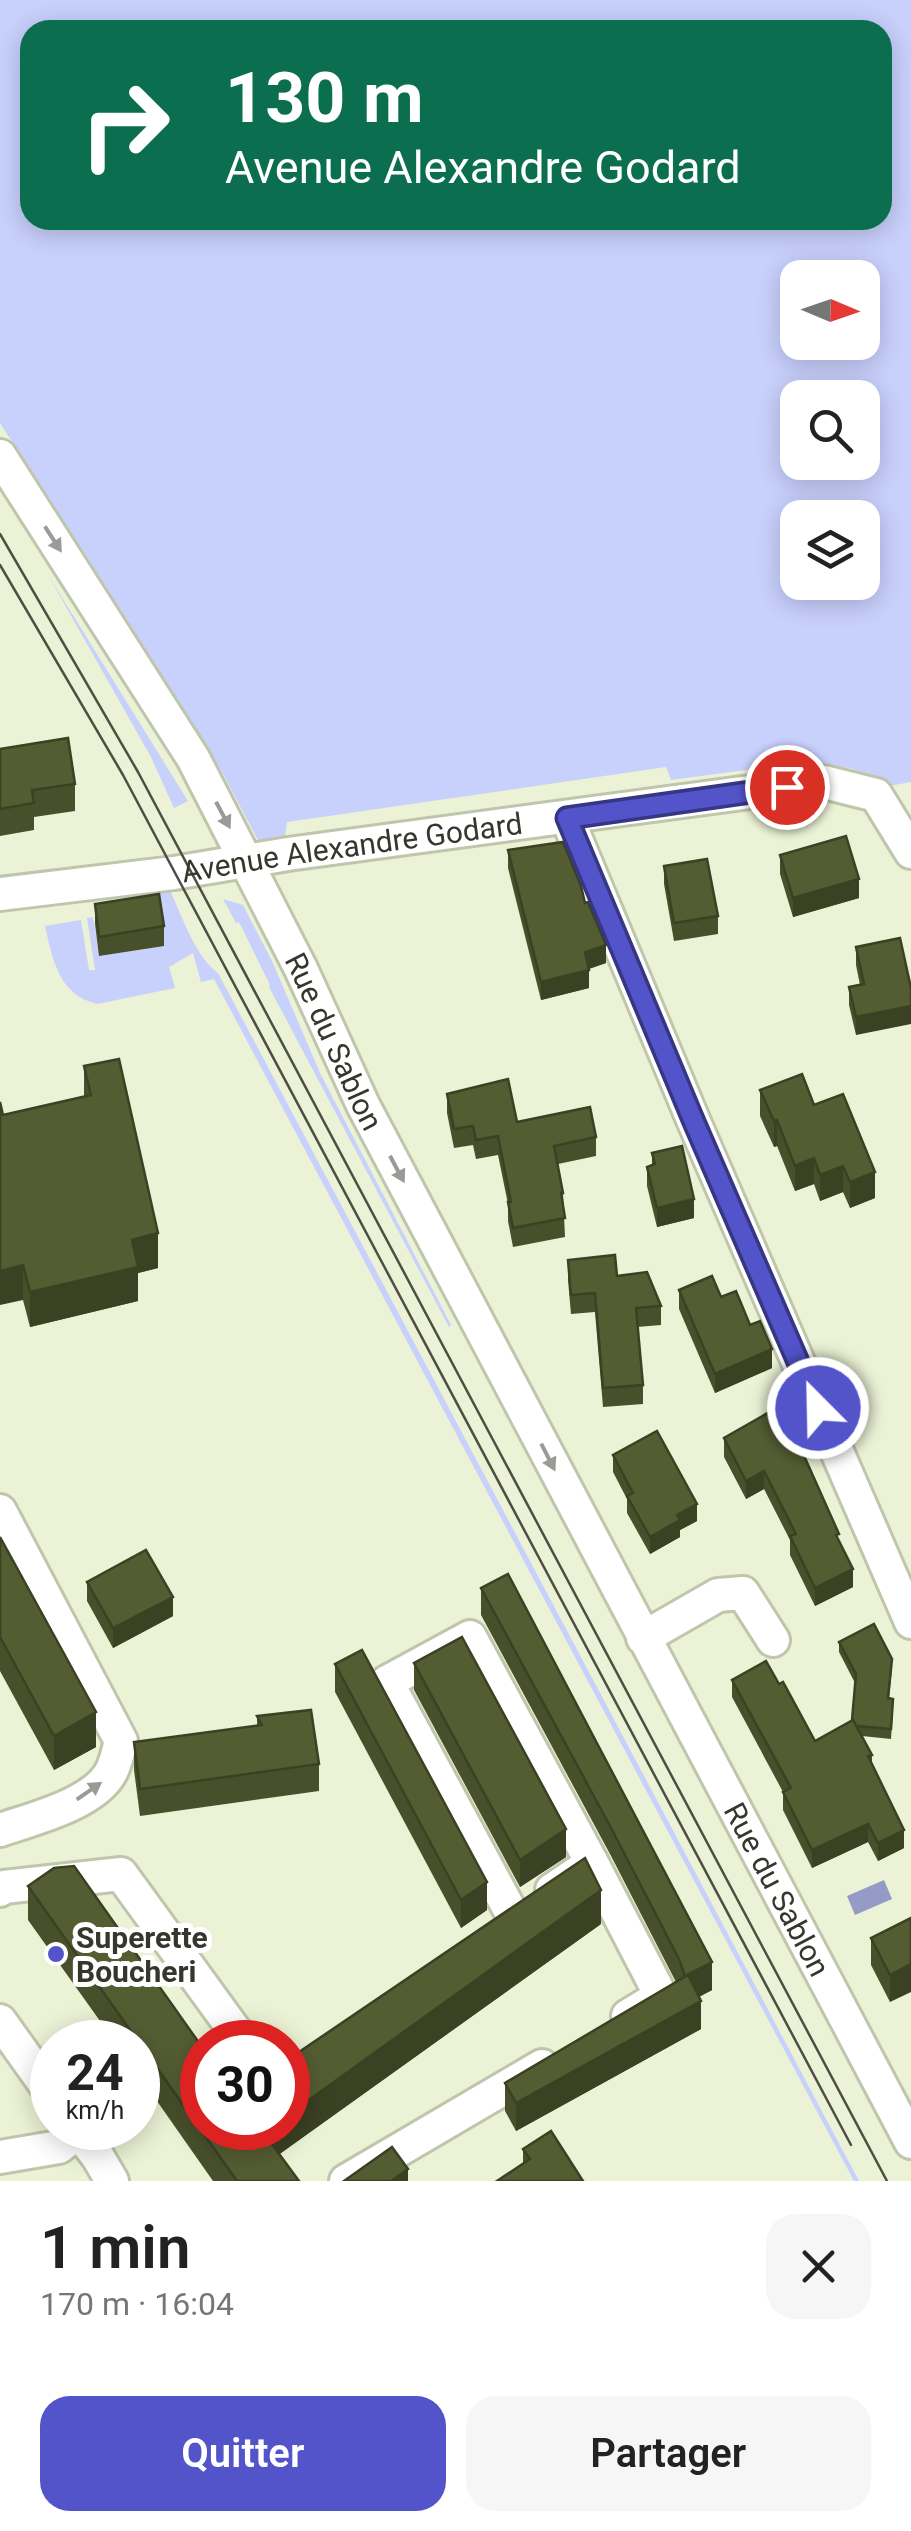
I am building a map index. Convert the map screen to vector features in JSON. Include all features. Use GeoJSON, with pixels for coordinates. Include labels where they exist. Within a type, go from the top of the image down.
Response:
{"type":"FeatureCollection","features":[{"type":"Feature","properties":{"kind":"street","name":"Rue du Sablon"},"geometry":{"type":"LineString","coordinates":[[0,456],[193,758],[301,969],[363,1105],[911,2142]]}},
{"type":"Feature","properties":{"kind":"street","name":"Avenue Alexandre Godard"},"geometry":{"type":"LineString","coordinates":[[0,894],[174,874],[288,854],[824,782],[876,794],[911,852]]}},
{"type":"Feature","properties":{"kind":"street"},"geometry":{"type":"LineString","coordinates":[[567,818],[911,1622]]}},
{"type":"Feature","properties":{"kind":"street"},"geometry":{"type":"LineString","coordinates":[[0,1511],[121,1741],[110,1774],[90,1794],[44,1816],[0,1830]]}},
{"type":"Feature","properties":{"kind":"street"},"geometry":{"type":"LineString","coordinates":[[643,1638],[718,1596],[742,1593],[773,1640]]}},
{"type":"Feature","properties":{"kind":"street"},"geometry":{"type":"LineString","coordinates":[[514,1916],[387,1682],[470,1637],[661,1996],[594,2035]]}},
{"type":"Feature","properties":{"kind":"street"},"geometry":{"type":"LineString","coordinates":[[481,1938],[592,1863]]}},
{"type":"Feature","properties":{"kind":"street"},"geometry":{"type":"LineString","coordinates":[[0,1890],[121,1874],[227,2020]]}},
{"type":"Feature","properties":{"kind":"street"},"geometry":{"type":"LineString","coordinates":[[0,2021],[30,2063]]}},
{"type":"Feature","properties":{"kind":"street"},"geometry":{"type":"LineString","coordinates":[[346,2181],[561,2054]]}},
{"type":"Feature","properties":{"kind":"street"},"geometry":{"type":"LineString","coordinates":[[0,2157],[41,2150]]}},
{"type":"Feature","properties":{"kind":"street"},"geometry":{"type":"LineString","coordinates":[[93,2150],[112,2181]]}},
{"type":"Feature","properties":{"kind":"shaded area"},"geometry":{"type":"Polygon","coordinates":[[[0,0],[911,0],[911,782],[889,786],[853,769],[812,761],[671,780],[666,767],[287,822],[284,841],[261,846],[223,774],[0,423],[0,0]]]}},
{"type":"Feature","properties":{"kind":"shaded area"},"geometry":{"type":"Polygon","coordinates":[[[48,575],[188,801],[174,808],[151,757],[48,575]]]}},
{"type":"Feature","properties":{"kind":"shaded area"},"geometry":{"type":"Polygon","coordinates":[[[170,891],[196,946],[218,973],[859,2181],[854,2181],[214,979],[201,982],[193,953],[169,967],[175,988],[97,1004],[74,992],[59,974],[45,926],[81,920],[89,970],[95,970],[87,918],[93,917],[100,956],[159,913],[157,894],[170,891]]]}},
{"type":"Feature","properties":{"kind":"shaded area"},"geometry":{"type":"Polygon","coordinates":[[[223,899],[243,905],[272,961],[320,1073],[449,1327],[269,987],[239,922],[236,923],[223,899]]]}},
{"type":"Feature","properties":{"kind":"shaded area"},"geometry":{"type":"Polygon","coordinates":[[[884,1880],[892,1899],[855,1915],[847,1896],[884,1880]]]}},
{"type":"Feature","properties":{"kind":"building"},"geometry":{"type":"Polygon","coordinates":[[[68,738],[75,784],[32,790],[34,803],[0,809],[0,749],[68,738]]]}},
{"type":"Feature","properties":{"kind":"building"},"geometry":{"type":"Polygon","coordinates":[[[846,836],[859,879],[793,898],[780,855],[846,836]]]}},
{"type":"Feature","properties":{"kind":"building"},"geometry":{"type":"Polygon","coordinates":[[[563,842],[585,903],[588,902],[606,945],[585,952],[589,970],[541,982],[508,850],[563,842]]]}},
{"type":"Feature","properties":{"kind":"building"},"geometry":{"type":"Polygon","coordinates":[[[707,859],[718,916],[674,923],[664,866],[707,859]]]}},
{"type":"Feature","properties":{"kind":"building"},"geometry":{"type":"Polygon","coordinates":[[[159,894],[164,926],[99,937],[95,904],[159,894]]]}},
{"type":"Feature","properties":{"kind":"building"},"geometry":{"type":"Polygon","coordinates":[[[900,938],[911,1006],[856,1017],[849,987],[864,984],[856,947],[900,938]]]}},
{"type":"Feature","properties":{"kind":"building"},"geometry":{"type":"Polygon","coordinates":[[[119,1059],[158,1233],[132,1240],[138,1267],[30,1292],[23,1265],[0,1271],[0,1102],[3,1115],[91,1095],[84,1066],[119,1059]]]}},
{"type":"Feature","properties":{"kind":"building"},"geometry":{"type":"Polygon","coordinates":[[[802,1074],[814,1105],[843,1094],[875,1172],[850,1182],[843,1166],[820,1175],[814,1158],[795,1166],[760,1090],[802,1074]]]}},
{"type":"Feature","properties":{"kind":"building"},"geometry":{"type":"Polygon","coordinates":[[[508,1079],[517,1122],[590,1107],[596,1137],[554,1146],[565,1218],[513,1228],[498,1136],[476,1140],[473,1126],[454,1129],[447,1094],[508,1079]]]}},
{"type":"Feature","properties":{"kind":"building"},"geometry":{"type":"Polygon","coordinates":[[[682,1146],[694,1199],[657,1208],[647,1167],[655,1164],[652,1153],[682,1146]]]}},
{"type":"Feature","properties":{"kind":"building"},"geometry":{"type":"Polygon","coordinates":[[[615,1255],[617,1276],[647,1272],[661,1306],[636,1308],[643,1385],[603,1388],[595,1293],[571,1295],[568,1260],[615,1255]]]}},
{"type":"Feature","properties":{"kind":"building"},"geometry":{"type":"Polygon","coordinates":[[[712,1276],[721,1297],[736,1291],[750,1325],[760,1321],[772,1349],[715,1374],[679,1290],[712,1276]]]}},
{"type":"Feature","properties":{"kind":"building"},"geometry":{"type":"Polygon","coordinates":[[[780,1406],[803,1448],[853,1569],[815,1588],[790,1536],[796,1534],[764,1471],[746,1481],[724,1438],[780,1406]]]}},
{"type":"Feature","properties":{"kind":"building"},"geometry":{"type":"Polygon","coordinates":[[[657,1431],[697,1504],[677,1515],[680,1520],[650,1537],[627,1496],[633,1493],[613,1455],[657,1431]]]}},
{"type":"Feature","properties":{"kind":"building"},"geometry":{"type":"Polygon","coordinates":[[[0,1537],[96,1712],[54,1736],[0,1637],[0,1537]]]}},
{"type":"Feature","properties":{"kind":"building"},"geometry":{"type":"Polygon","coordinates":[[[146,1550],[173,1597],[113,1628],[87,1582],[146,1550]]]}},
{"type":"Feature","properties":{"kind":"building"},"geometry":{"type":"Polygon","coordinates":[[[508,1574],[712,1962],[685,1976],[610,1826],[481,1588],[508,1574]]]}},
{"type":"Feature","properties":{"kind":"building"},"geometry":{"type":"Polygon","coordinates":[[[874,1624],[892,1659],[888,1698],[893,1699],[891,1729],[856,1726],[852,1720],[856,1674],[839,1642],[874,1624]]]}},
{"type":"Feature","properties":{"kind":"building"},"geometry":{"type":"Polygon","coordinates":[[[462,1637],[566,1829],[520,1860],[414,1663],[462,1637]]]}},
{"type":"Feature","properties":{"kind":"building"},"geometry":{"type":"Polygon","coordinates":[[[362,1650],[487,1882],[461,1900],[335,1664],[362,1650]]]}},
{"type":"Feature","properties":{"kind":"building"},"geometry":{"type":"Polygon","coordinates":[[[766,1661],[779,1684],[783,1682],[815,1741],[853,1720],[904,1830],[878,1843],[868,1824],[812,1850],[783,1792],[791,1788],[732,1680],[766,1661]]]}},
{"type":"Feature","properties":{"kind":"building"},"geometry":{"type":"Polygon","coordinates":[[[311,1710],[319,1764],[140,1789],[134,1742],[262,1725],[257,1716],[311,1710]]]}},
{"type":"Feature","properties":{"kind":"building"},"geometry":{"type":"Polygon","coordinates":[[[585,1858],[601,1890],[310,2099],[310,2045],[585,1858]]]}},
{"type":"Feature","properties":{"kind":"building"},"geometry":{"type":"Polygon","coordinates":[[[74,1866],[183,2020],[180,2101],[160,2072],[160,2020],[123,2020],[28,1886],[54,1868],[74,1866]]]}},
{"type":"Feature","properties":{"kind":"building"},"geometry":{"type":"Polygon","coordinates":[[[911,1918],[911,1964],[890,1975],[871,1938],[911,1918]]]}},
{"type":"Feature","properties":{"kind":"building"},"geometry":{"type":"Polygon","coordinates":[[[688,1975],[701,2001],[516,2103],[505,2083],[688,1975]]]}},
{"type":"Feature","properties":{"kind":"building"},"geometry":{"type":"Polygon","coordinates":[[[551,2131],[583,2181],[497,2181],[530,2159],[523,2149],[551,2131]]]}},
{"type":"Feature","properties":{"kind":"building"},"geometry":{"type":"Polygon","coordinates":[[[392,2147],[408,2169],[391,2181],[344,2181],[392,2147]]]}},
{"type":"Feature","properties":{"kind":"building"},"geometry":{"type":"Polygon","coordinates":[[[215,2150],[276,2150],[299,2181],[237,2181],[215,2150]]]}},
{"type":"Feature","properties":{"kind":"tram line"},"geometry":{"type":"LineString","coordinates":[[0,534],[138,772],[887,2181]]}},
{"type":"Feature","properties":{"kind":"tram line"},"geometry":{"type":"LineString","coordinates":[[0,565],[123,775],[851,2145]]}},
{"type":"Feature","properties":{"kind":"place","name":"Superette Boucheri"},"geometry":{"type":"Point","coordinates":[56,1954]}},
{"type":"Feature","properties":{"kind":"route"},"geometry":{"type":"LineString","coordinates":[[787,787],[567,818],[818,1408]]}}]}
